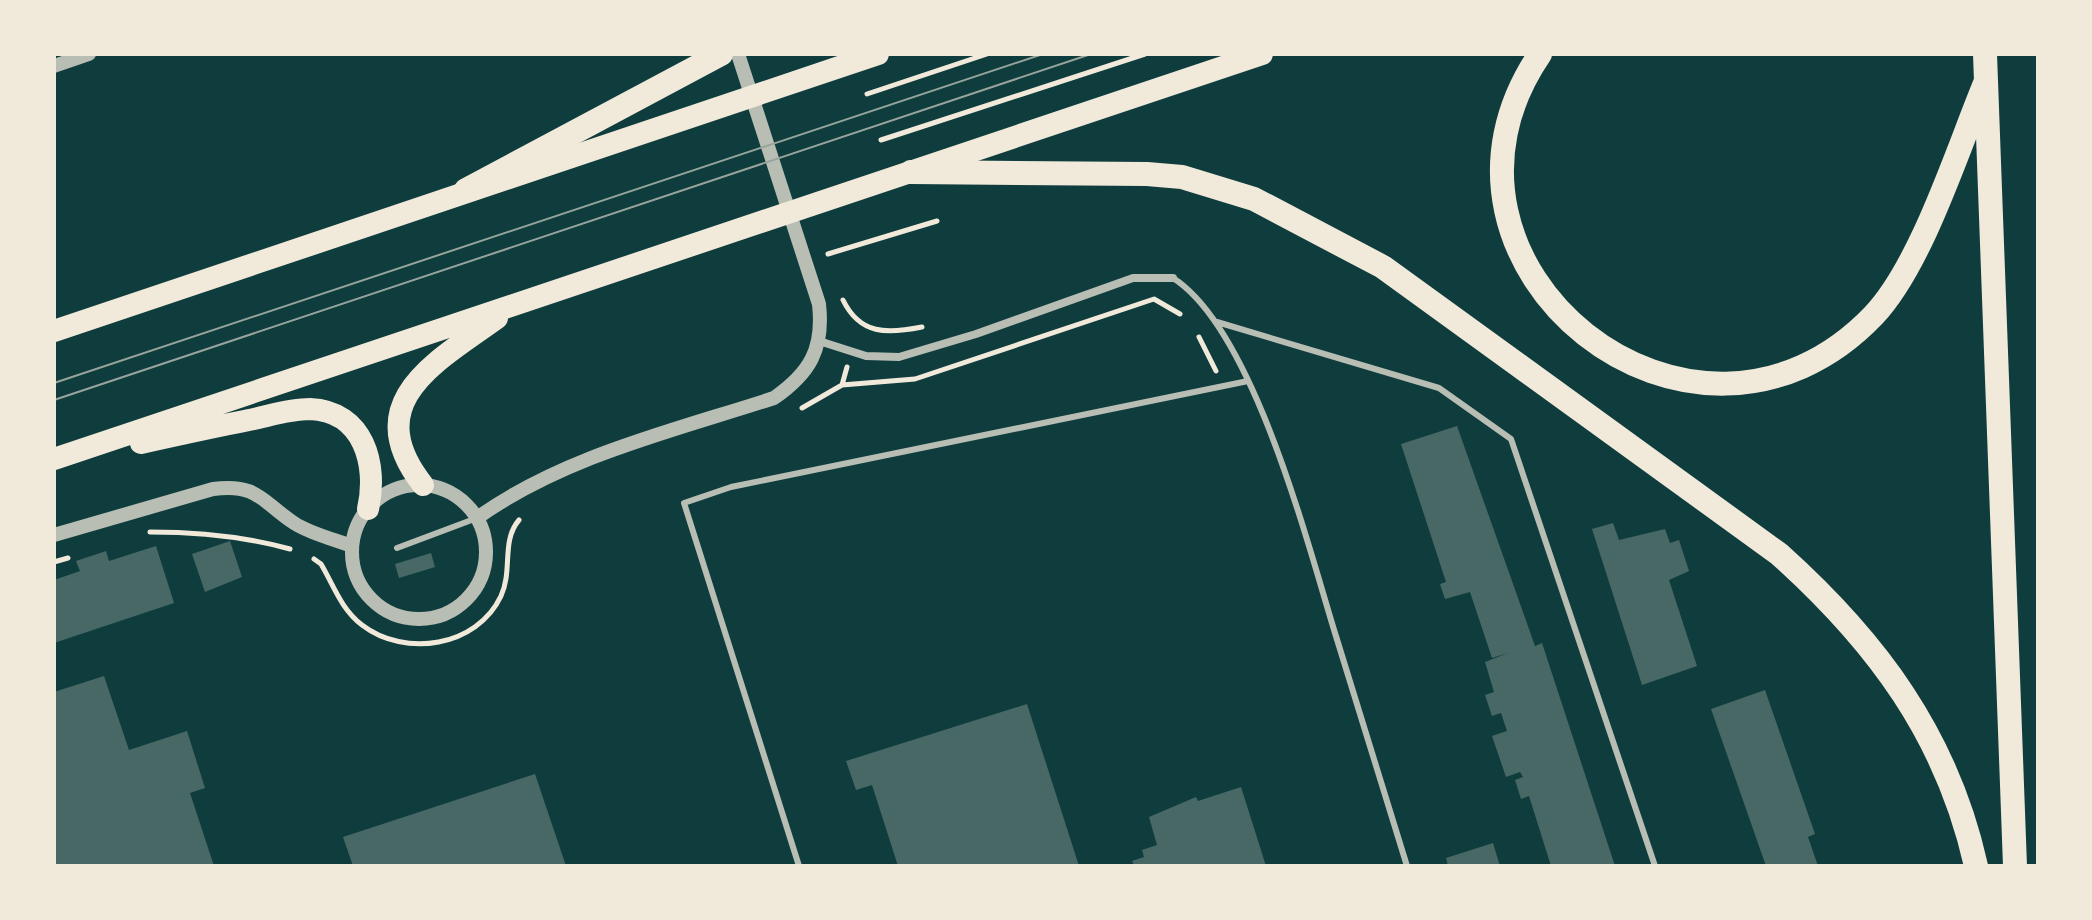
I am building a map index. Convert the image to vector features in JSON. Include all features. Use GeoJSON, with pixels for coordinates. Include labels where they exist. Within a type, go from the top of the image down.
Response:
{"type":"FeatureCollection","features":[{"type":"Feature","properties":{"kind":"highway"},"geometry":{"type":"LineString","coordinates":[[466,190],[721,54]]}},
{"type":"Feature","properties":{"kind":"highway"},"geometry":{"type":"LineString","coordinates":[[54,331],[878,54]]}},
{"type":"Feature","properties":{"kind":"highway"},"geometry":{"type":"LineString","coordinates":[[54,460],[1262,54]]}},
{"type":"Feature","properties":{"kind":"highway"},"geometry":{"type":"LineString","coordinates":[[1540,54],[1510,114],[1503,162],[1507,213],[1524,259],[1567,321],[1606,352],[1647,373],[1692,383],[1736,382],[1786,371],[1834,348],[1875,313],[1907,268],[1986,81]]}},
{"type":"Feature","properties":{"kind":"highway"},"geometry":{"type":"LineString","coordinates":[[1985,54],[2015,866]]}},
{"type":"Feature","properties":{"kind":"highway"},"geometry":{"type":"LineString","coordinates":[[911,172],[1182,177],[1254,199],[1383,267],[1779,554],[1814,585],[1876,655],[1925,728],[1959,802],[1976,866]]}},
{"type":"Feature","properties":{"kind":"highway"},"geometry":{"type":"LineString","coordinates":[[54,315],[196,284]]}},
{"type":"Feature","properties":{"kind":"highway"},"geometry":{"type":"LineString","coordinates":[[423,485],[409,467],[399,438],[398,419],[403,402],[418,377],[515,306]]}},
{"type":"Feature","properties":{"kind":"highway"},"geometry":{"type":"LineString","coordinates":[[54,460],[312,409],[341,419],[364,441],[373,474],[368,509]]}},
{"type":"Feature","properties":{"kind":"street"},"geometry":{"type":"LineString","coordinates":[[54,66],[89,54]]}},
{"type":"Feature","properties":{"kind":"street"},"geometry":{"type":"LineString","coordinates":[[477,518],[516,491],[562,468],[774,398],[798,381],[812,364],[819,341],[819,304],[738,54]]}},
{"type":"Feature","properties":{"kind":"street"},"geometry":{"type":"LineString","coordinates":[[819,341],[866,356],[899,357],[976,334],[1133,278],[1154,275],[1173,278]]}},
{"type":"Feature","properties":{"kind":"street"},"geometry":{"type":"LineString","coordinates":[[423,485],[451,494],[477,518],[486,550],[480,581],[457,608],[434,618],[403,618],[379,606],[356,575],[352,546],[359,521],[368,509],[392,491],[423,485]]}},
{"type":"Feature","properties":{"kind":"street"},"geometry":{"type":"LineString","coordinates":[[54,535],[213,489],[239,487],[266,498],[296,524],[352,546]]}},
{"type":"Feature","properties":{"kind":"lane"},"geometry":{"type":"LineString","coordinates":[[1173,278],[1190,289],[1217,322],[1248,381],[1290,488],[1407,866]]}},
{"type":"Feature","properties":{"kind":"lane"},"geometry":{"type":"LineString","coordinates":[[1217,322],[1439,388],[1511,439],[1655,866]]}},
{"type":"Feature","properties":{"kind":"lane"},"geometry":{"type":"LineString","coordinates":[[799,866],[684,503],[731,487],[1248,381]]}},
{"type":"Feature","properties":{"kind":"lane"},"geometry":{"type":"LineString","coordinates":[[397,548],[477,518]]}},
{"type":"Feature","properties":{"kind":"path"},"geometry":{"type":"LineString","coordinates":[[867,94],[987,54]]}},
{"type":"Feature","properties":{"kind":"path"},"geometry":{"type":"LineString","coordinates":[[881,140],[1145,54]]}},
{"type":"Feature","properties":{"kind":"path"},"geometry":{"type":"LineString","coordinates":[[828,254],[937,221]]}},
{"type":"Feature","properties":{"kind":"path"},"geometry":{"type":"LineString","coordinates":[[826,247],[833,269]]}},
{"type":"Feature","properties":{"kind":"path"},"geometry":{"type":"LineString","coordinates":[[841,293],[855,320],[876,332],[927,326]]}},
{"type":"Feature","properties":{"kind":"path"},"geometry":{"type":"LineString","coordinates":[[792,413],[842,385],[915,379],[1154,299],[1184,317]]}},
{"type":"Feature","properties":{"kind":"path"},"geometry":{"type":"LineString","coordinates":[[1197,334],[1221,386]]}},
{"type":"Feature","properties":{"kind":"path"},"geometry":{"type":"LineString","coordinates":[[311,556],[321,564],[346,611],[362,626],[403,643],[441,642],[478,625],[493,610],[507,576],[510,530],[527,512]]}},
{"type":"Feature","properties":{"kind":"path"},"geometry":{"type":"LineString","coordinates":[[145,532],[232,536],[301,553]]}},
{"type":"Feature","properties":{"kind":"path"},"geometry":{"type":"LineString","coordinates":[[54,562],[69,557]]}},
{"type":"Feature","properties":{"kind":"building"},"geometry":{"type":"Polygon","coordinates":[[[1457,426],[1535,646],[1542,643],[1615,866],[1551,866],[1529,796],[1521,799],[1515,780],[1523,777],[1520,772],[1506,777],[1492,736],[1507,731],[1501,713],[1492,716],[1485,695],[1494,692],[1485,662],[1508,653],[1492,658],[1470,592],[1445,599],[1440,584],[1446,582],[1401,444],[1457,426]]]}},
{"type":"Feature","properties":{"kind":"building"},"geometry":{"type":"Polygon","coordinates":[[[1613,523],[1619,540],[1665,529],[1670,543],[1679,540],[1689,571],[1669,580],[1697,666],[1642,685],[1592,529],[1613,523]]]}},
{"type":"Feature","properties":{"kind":"building"},"geometry":{"type":"Polygon","coordinates":[[[230,541],[242,577],[205,592],[192,554],[230,541]]]}},
{"type":"Feature","properties":{"kind":"building"},"geometry":{"type":"Polygon","coordinates":[[[156,546],[174,603],[54,643],[54,580],[80,571],[76,561],[106,551],[109,561],[156,546]]]}},
{"type":"Feature","properties":{"kind":"building"},"geometry":{"type":"Polygon","coordinates":[[[431,553],[435,567],[399,578],[395,564],[431,553]]]}},
{"type":"Feature","properties":{"kind":"building"},"geometry":{"type":"Polygon","coordinates":[[[104,676],[129,750],[187,731],[205,788],[190,793],[214,866],[54,866],[54,692],[104,676]]]}},
{"type":"Feature","properties":{"kind":"building"},"geometry":{"type":"Polygon","coordinates":[[[1765,690],[1815,834],[1808,837],[1818,866],[1766,866],[1711,709],[1765,690]]]}},
{"type":"Feature","properties":{"kind":"building"},"geometry":{"type":"Polygon","coordinates":[[[1027,704],[1079,866],[898,866],[872,785],[856,790],[846,761],[1027,704]]]}},
{"type":"Feature","properties":{"kind":"building"},"geometry":{"type":"Polygon","coordinates":[[[535,774],[566,866],[353,866],[343,837],[535,774]]]}},
{"type":"Feature","properties":{"kind":"building"},"geometry":{"type":"Polygon","coordinates":[[[1241,787],[1266,866],[1134,866],[1132,861],[1144,857],[1142,850],[1157,845],[1149,817],[1196,797],[1198,801],[1241,787]]]}},
{"type":"Feature","properties":{"kind":"building"},"geometry":{"type":"Polygon","coordinates":[[[1493,843],[1500,866],[1448,866],[1446,858],[1493,843]]]}},
{"type":"Feature","properties":{"kind":"tram line"},"geometry":{"type":"LineString","coordinates":[[54,383],[1043,54]]}},
{"type":"Feature","properties":{"kind":"tram line"},"geometry":{"type":"LineString","coordinates":[[54,400],[1091,54]]}}]}
